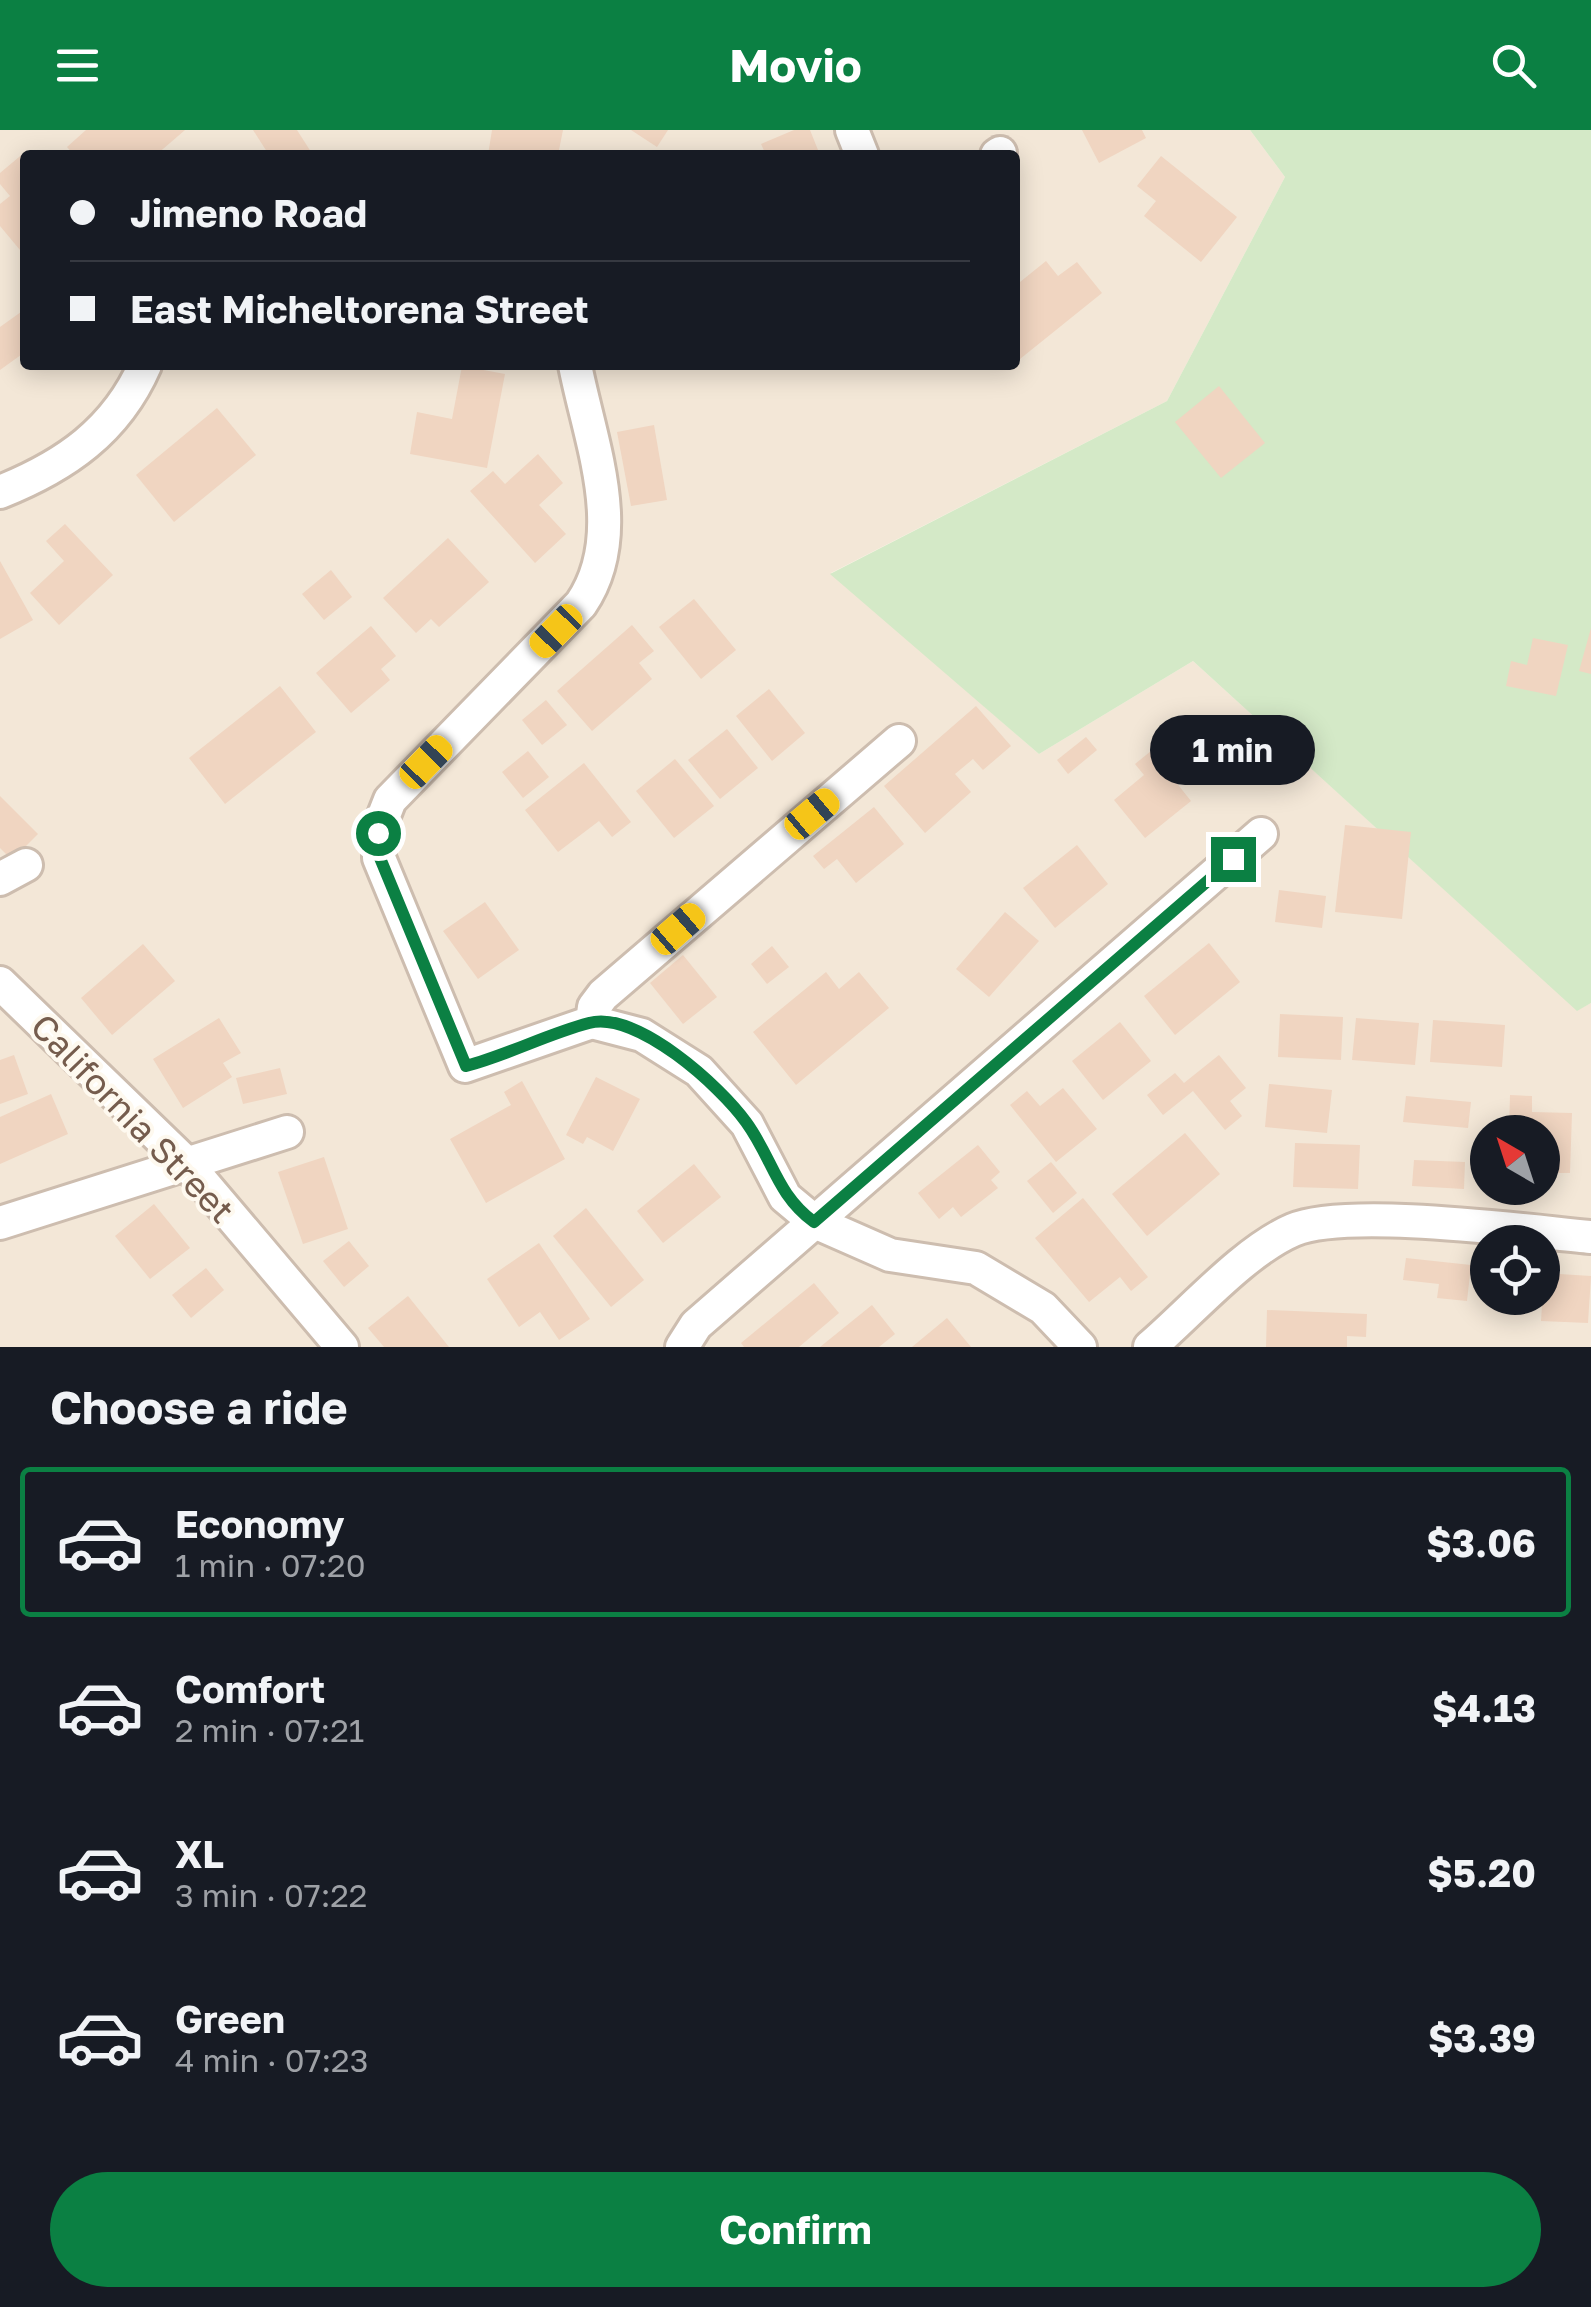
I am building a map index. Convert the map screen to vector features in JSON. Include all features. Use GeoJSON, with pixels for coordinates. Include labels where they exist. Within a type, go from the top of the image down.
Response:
{"type":"FeatureCollection","features":[{"type":"Feature","properties":{"kind":"street"},"geometry":{"type":"LineString","coordinates":[[0,492],[78,453],[124,406],[142,370]]}},
{"type":"Feature","properties":{"kind":"street"},"geometry":{"type":"LineString","coordinates":[[576,370],[606,523],[598,574],[582,604],[390,800],[379,828],[380,858],[466,1066],[592,1022],[642,1035],[699,1072],[748,1124],[786,1198],[814,1222],[890,1255],[976,1268],[1006,1282],[1043,1308],[1080,1347]]}},
{"type":"Feature","properties":{"kind":"street"},"geometry":{"type":"LineString","coordinates":[[592,1022],[594,1007],[603,995],[899,740]]}},
{"type":"Feature","properties":{"kind":"street"},"geometry":{"type":"LineString","coordinates":[[682,1347],[696,1325],[1261,834]]}},
{"type":"Feature","properties":{"kind":"street","name":"California Street"},"geometry":{"type":"LineString","coordinates":[[0,983],[187,1164],[325,1341]]}},
{"type":"Feature","properties":{"kind":"street"},"geometry":{"type":"LineString","coordinates":[[0,1223],[287,1132]]}},
{"type":"Feature","properties":{"kind":"street"},"geometry":{"type":"LineString","coordinates":[[1150,1347],[1263,1248],[1311,1224],[1395,1222],[1591,1237]]}},
{"type":"Feature","properties":{"kind":"shaded area"},"geometry":{"type":"Polygon","coordinates":[[[0,130],[1250,130],[1285,177],[1167,401],[831,573],[1039,754],[1193,661],[1577,1010],[1591,1003],[1591,1347],[0,1347],[0,130]]]}},
{"type":"Feature","properties":{"kind":"green space"},"geometry":{"type":"Polygon","coordinates":[[[1250,130],[1591,130],[1591,1003],[1577,1011],[1193,661],[1039,754],[830,574],[1167,401],[1285,177],[1250,130]]]}},
{"type":"Feature","properties":{"kind":"building"},"geometry":{"type":"Polygon","coordinates":[[[86,130],[185,130],[162,150],[67,147],[86,130]]]}},
{"type":"Feature","properties":{"kind":"building"},"geometry":{"type":"Polygon","coordinates":[[[253,130],[297,130],[310,150],[266,150],[253,130]]]}},
{"type":"Feature","properties":{"kind":"building"},"geometry":{"type":"Polygon","coordinates":[[[492,130],[563,130],[559,150],[489,150],[492,130]]]}},
{"type":"Feature","properties":{"kind":"building"},"geometry":{"type":"Polygon","coordinates":[[[631,130],[668,130],[657,147],[631,130]]]}},
{"type":"Feature","properties":{"kind":"building"},"geometry":{"type":"Polygon","coordinates":[[[794,130],[810,130],[818,150],[764,150],[761,144],[794,130]]]}},
{"type":"Feature","properties":{"kind":"building"},"geometry":{"type":"Polygon","coordinates":[[[1082,130],[1142,130],[1146,138],[1099,163],[1082,130]]]}},
{"type":"Feature","properties":{"kind":"building"},"geometry":{"type":"Polygon","coordinates":[[[20,156],[20,250],[0,226],[0,204],[10,196],[0,184],[0,173],[20,156]]]}},
{"type":"Feature","properties":{"kind":"building"},"geometry":{"type":"Polygon","coordinates":[[[1161,156],[1237,217],[1201,262],[1144,216],[1156,201],[1137,186],[1161,156]]]}},
{"type":"Feature","properties":{"kind":"building"},"geometry":{"type":"Polygon","coordinates":[[[1046,261],[1058,276],[1077,262],[1102,293],[1020,359],[1020,282],[1046,261]]]}},
{"type":"Feature","properties":{"kind":"building"},"geometry":{"type":"Polygon","coordinates":[[[20,313],[20,356],[0,370],[0,327],[20,313]]]}},
{"type":"Feature","properties":{"kind":"building"},"geometry":{"type":"Polygon","coordinates":[[[461,370],[505,374],[487,468],[410,454],[417,412],[452,419],[461,370]]]}},
{"type":"Feature","properties":{"kind":"building"},"geometry":{"type":"Polygon","coordinates":[[[1219,386],[1265,443],[1221,478],[1175,422],[1219,386]]]}},
{"type":"Feature","properties":{"kind":"building"},"geometry":{"type":"Polygon","coordinates":[[[217,408],[256,455],[174,522],[136,475],[217,408]]]}},
{"type":"Feature","properties":{"kind":"building"},"geometry":{"type":"Polygon","coordinates":[[[654,425],[667,500],[631,506],[617,432],[654,425]]]}},
{"type":"Feature","properties":{"kind":"building"},"geometry":{"type":"Polygon","coordinates":[[[538,454],[563,483],[539,505],[566,534],[535,563],[470,491],[493,471],[505,484],[538,454]]]}},
{"type":"Feature","properties":{"kind":"building"},"geometry":{"type":"Polygon","coordinates":[[[65,524],[113,575],[59,625],[30,593],[64,561],[46,541],[65,524]]]}},
{"type":"Feature","properties":{"kind":"building"},"geometry":{"type":"Polygon","coordinates":[[[448,538],[489,582],[439,627],[431,619],[416,633],[383,598],[448,538]]]}},
{"type":"Feature","properties":{"kind":"building"},"geometry":{"type":"Polygon","coordinates":[[[0,561],[33,620],[0,639],[0,561]]]}},
{"type":"Feature","properties":{"kind":"building"},"geometry":{"type":"Polygon","coordinates":[[[331,570],[352,597],[324,620],[302,594],[331,570]]]}},
{"type":"Feature","properties":{"kind":"building"},"geometry":{"type":"Polygon","coordinates":[[[694,599],[736,650],[701,679],[659,627],[694,599]]]}},
{"type":"Feature","properties":{"kind":"building"},"geometry":{"type":"Polygon","coordinates":[[[632,625],[654,651],[639,663],[652,679],[592,731],[557,691],[632,625]]]}},
{"type":"Feature","properties":{"kind":"building"},"geometry":{"type":"Polygon","coordinates":[[[371,626],[396,656],[381,669],[390,680],[351,713],[316,673],[371,626]]]}},
{"type":"Feature","properties":{"kind":"building"},"geometry":{"type":"Polygon","coordinates":[[[1591,628],[1591,674],[1579,671],[1591,628]]]}},
{"type":"Feature","properties":{"kind":"building"},"geometry":{"type":"Polygon","coordinates":[[[1533,638],[1568,645],[1556,696],[1506,686],[1511,661],[1527,665],[1533,638]]]}},
{"type":"Feature","properties":{"kind":"building"},"geometry":{"type":"Polygon","coordinates":[[[280,686],[316,732],[225,804],[189,758],[280,686]]]}},
{"type":"Feature","properties":{"kind":"building"},"geometry":{"type":"Polygon","coordinates":[[[769,689],[805,733],[772,761],[736,716],[769,689]]]}},
{"type":"Feature","properties":{"kind":"building"},"geometry":{"type":"Polygon","coordinates":[[[546,700],[567,725],[542,745],[522,720],[546,700]]]}},
{"type":"Feature","properties":{"kind":"building"},"geometry":{"type":"Polygon","coordinates":[[[976,706],[1011,746],[983,770],[973,759],[955,774],[971,792],[925,833],[884,786],[976,706]]]}},
{"type":"Feature","properties":{"kind":"building"},"geometry":{"type":"Polygon","coordinates":[[[727,729],[758,768],[720,799],[688,760],[727,729]]]}},
{"type":"Feature","properties":{"kind":"building"},"geometry":{"type":"Polygon","coordinates":[[[1205,735],[1253,753],[1241,783],[1193,764],[1205,735]]]}},
{"type":"Feature","properties":{"kind":"building"},"geometry":{"type":"Polygon","coordinates":[[[1086,737],[1097,750],[1068,774],[1057,760],[1086,737]]]}},
{"type":"Feature","properties":{"kind":"building"},"geometry":{"type":"Polygon","coordinates":[[[528,751],[549,777],[523,798],[502,772],[528,751]]]}},
{"type":"Feature","properties":{"kind":"building"},"geometry":{"type":"Polygon","coordinates":[[[1151,751],[1191,801],[1145,838],[1114,800],[1144,775],[1135,764],[1151,751]]]}},
{"type":"Feature","properties":{"kind":"building"},"geometry":{"type":"Polygon","coordinates":[[[675,759],[714,806],[674,838],[636,791],[675,759]]]}},
{"type":"Feature","properties":{"kind":"building"},"geometry":{"type":"Polygon","coordinates":[[[584,763],[631,822],[612,837],[599,821],[558,852],[525,810],[584,763]]]}},
{"type":"Feature","properties":{"kind":"building"},"geometry":{"type":"Polygon","coordinates":[[[0,796],[38,834],[12,860],[0,848],[0,796]]]}},
{"type":"Feature","properties":{"kind":"building"},"geometry":{"type":"Polygon","coordinates":[[[874,807],[904,844],[856,883],[837,859],[824,869],[813,856],[874,807]]]}},
{"type":"Feature","properties":{"kind":"building"},"geometry":{"type":"Polygon","coordinates":[[[1345,825],[1411,832],[1402,919],[1335,912],[1345,825]]]}},
{"type":"Feature","properties":{"kind":"building"},"geometry":{"type":"Polygon","coordinates":[[[1077,845],[1108,884],[1055,928],[1023,888],[1077,845]]]}},
{"type":"Feature","properties":{"kind":"building"},"geometry":{"type":"Polygon","coordinates":[[[1279,890],[1326,896],[1322,928],[1275,922],[1279,890]]]}},
{"type":"Feature","properties":{"kind":"building"},"geometry":{"type":"Polygon","coordinates":[[[485,902],[519,950],[478,979],[443,931],[485,902]]]}},
{"type":"Feature","properties":{"kind":"building"},"geometry":{"type":"Polygon","coordinates":[[[1005,912],[1039,941],[989,997],[956,969],[1005,912]]]}},
{"type":"Feature","properties":{"kind":"building"},"geometry":{"type":"Polygon","coordinates":[[[1209,943],[1240,982],[1175,1035],[1144,996],[1209,943]]]}},
{"type":"Feature","properties":{"kind":"building"},"geometry":{"type":"Polygon","coordinates":[[[143,944],[175,981],[112,1035],[81,998],[143,944]]]}},
{"type":"Feature","properties":{"kind":"building"},"geometry":{"type":"Polygon","coordinates":[[[772,946],[789,967],[767,984],[751,964],[772,946]]]}},
{"type":"Feature","properties":{"kind":"building"},"geometry":{"type":"Polygon","coordinates":[[[683,955],[717,997],[683,1024],[650,983],[683,955]]]}},
{"type":"Feature","properties":{"kind":"building"},"geometry":{"type":"Polygon","coordinates":[[[826,972],[839,989],[859,972],[889,1008],[796,1085],[753,1032],[826,972]]]}},
{"type":"Feature","properties":{"kind":"building"},"geometry":{"type":"Polygon","coordinates":[[[1280,1014],[1343,1017],[1341,1060],[1278,1057],[1280,1014]]]}},
{"type":"Feature","properties":{"kind":"building"},"geometry":{"type":"Polygon","coordinates":[[[219,1018],[241,1053],[223,1063],[232,1077],[183,1108],[153,1059],[219,1018]]]}},
{"type":"Feature","properties":{"kind":"building"},"geometry":{"type":"Polygon","coordinates":[[[1356,1018],[1419,1023],[1415,1065],[1352,1060],[1356,1018]]]}},
{"type":"Feature","properties":{"kind":"building"},"geometry":{"type":"Polygon","coordinates":[[[1433,1020],[1505,1025],[1502,1067],[1430,1062],[1433,1020]]]}},
{"type":"Feature","properties":{"kind":"building"},"geometry":{"type":"Polygon","coordinates":[[[1120,1022],[1151,1061],[1103,1100],[1072,1061],[1120,1022]]]}},
{"type":"Feature","properties":{"kind":"building"},"geometry":{"type":"Polygon","coordinates":[[[14,1055],[28,1094],[0,1104],[0,1060],[14,1055]]]}},
{"type":"Feature","properties":{"kind":"building"},"geometry":{"type":"Polygon","coordinates":[[[1219,1055],[1246,1088],[1230,1101],[1242,1116],[1225,1130],[1193,1091],[1163,1115],[1147,1095],[1175,1073],[1184,1083],[1219,1055]]]}},
{"type":"Feature","properties":{"kind":"building"},"geometry":{"type":"Polygon","coordinates":[[[280,1068],[287,1094],[243,1104],[236,1078],[280,1068]]]}},
{"type":"Feature","properties":{"kind":"building"},"geometry":{"type":"Polygon","coordinates":[[[596,1077],[640,1099],[613,1151],[587,1137],[583,1144],[566,1135],[596,1077]]]}},
{"type":"Feature","properties":{"kind":"building"},"geometry":{"type":"Polygon","coordinates":[[[522,1081],[565,1159],[486,1203],[450,1139],[511,1105],[504,1092],[522,1081]]]}},
{"type":"Feature","properties":{"kind":"building"},"geometry":{"type":"Polygon","coordinates":[[[1269,1084],[1332,1090],[1327,1133],[1265,1127],[1269,1084]]]}},
{"type":"Feature","properties":{"kind":"building"},"geometry":{"type":"Polygon","coordinates":[[[1063,1088],[1097,1129],[1056,1162],[1010,1105],[1027,1091],[1040,1106],[1063,1088]]]}},
{"type":"Feature","properties":{"kind":"building"},"geometry":{"type":"Polygon","coordinates":[[[51,1094],[68,1134],[0,1164],[0,1117],[51,1094]]]}},
{"type":"Feature","properties":{"kind":"building"},"geometry":{"type":"Polygon","coordinates":[[[1510,1095],[1532,1096],[1532,1112],[1572,1113],[1570,1173],[1560,1173],[1560,1115],[1509,1115],[1510,1095]]]}},
{"type":"Feature","properties":{"kind":"building"},"geometry":{"type":"Polygon","coordinates":[[[1406,1096],[1471,1102],[1468,1128],[1403,1122],[1406,1096]]]}},
{"type":"Feature","properties":{"kind":"building"},"geometry":{"type":"Polygon","coordinates":[[[1185,1133],[1220,1174],[1147,1236],[1112,1194],[1185,1133]]]}},
{"type":"Feature","properties":{"kind":"building"},"geometry":{"type":"Polygon","coordinates":[[[1295,1143],[1360,1145],[1358,1189],[1293,1187],[1295,1143]]]}},
{"type":"Feature","properties":{"kind":"building"},"geometry":{"type":"Polygon","coordinates":[[[978,1145],[1000,1172],[991,1180],[998,1188],[961,1217],[953,1207],[939,1219],[918,1193],[978,1145]]]}},
{"type":"Feature","properties":{"kind":"building"},"geometry":{"type":"Polygon","coordinates":[[[324,1157],[348,1229],[303,1244],[278,1172],[324,1157]]]}},
{"type":"Feature","properties":{"kind":"building"},"geometry":{"type":"Polygon","coordinates":[[[1414,1160],[1465,1162],[1464,1189],[1412,1186],[1414,1160]]]}},
{"type":"Feature","properties":{"kind":"building"},"geometry":{"type":"Polygon","coordinates":[[[1051,1162],[1077,1193],[1053,1213],[1027,1181],[1051,1162]]]}},
{"type":"Feature","properties":{"kind":"building"},"geometry":{"type":"Polygon","coordinates":[[[694,1164],[721,1197],[663,1243],[637,1211],[694,1164]]]}},
{"type":"Feature","properties":{"kind":"building"},"geometry":{"type":"Polygon","coordinates":[[[1083,1198],[1148,1277],[1131,1291],[1120,1277],[1089,1302],[1035,1238],[1083,1198]]]}},
{"type":"Feature","properties":{"kind":"building"},"geometry":{"type":"Polygon","coordinates":[[[154,1204],[190,1248],[150,1279],[115,1236],[154,1204]]]}},
{"type":"Feature","properties":{"kind":"building"},"geometry":{"type":"Polygon","coordinates":[[[586,1208],[644,1280],[611,1307],[553,1236],[586,1208]]]}},
{"type":"Feature","properties":{"kind":"building"},"geometry":{"type":"Polygon","coordinates":[[[349,1241],[369,1266],[344,1287],[323,1261],[349,1241]]]}},
{"type":"Feature","properties":{"kind":"building"},"geometry":{"type":"Polygon","coordinates":[[[539,1243],[590,1319],[559,1340],[540,1312],[519,1327],[487,1279],[539,1243]]]}},
{"type":"Feature","properties":{"kind":"building"},"geometry":{"type":"Polygon","coordinates":[[[1406,1258],[1470,1265],[1467,1301],[1437,1298],[1439,1284],[1403,1280],[1406,1258]]]}},
{"type":"Feature","properties":{"kind":"building"},"geometry":{"type":"Polygon","coordinates":[[[206,1268],[224,1290],[191,1318],[172,1295],[206,1268]]]}},
{"type":"Feature","properties":{"kind":"building"},"geometry":{"type":"Polygon","coordinates":[[[1560,1274],[1591,1276],[1588,1323],[1541,1321],[1541,1315],[1560,1315],[1560,1274]]]}},
{"type":"Feature","properties":{"kind":"building"},"geometry":{"type":"Polygon","coordinates":[[[814,1283],[839,1313],[799,1347],[744,1347],[741,1343],[814,1283]]]}},
{"type":"Feature","properties":{"kind":"building"},"geometry":{"type":"Polygon","coordinates":[[[408,1296],[449,1347],[384,1347],[368,1328],[408,1296]]]}},
{"type":"Feature","properties":{"kind":"building"},"geometry":{"type":"Polygon","coordinates":[[[872,1305],[895,1334],[879,1347],[820,1347],[872,1305]]]}},
{"type":"Feature","properties":{"kind":"building"},"geometry":{"type":"Polygon","coordinates":[[[1267,1310],[1367,1314],[1366,1337],[1347,1336],[1347,1347],[1266,1347],[1267,1310]]]}},
{"type":"Feature","properties":{"kind":"building"},"geometry":{"type":"Polygon","coordinates":[[[947,1318],[971,1347],[912,1347],[947,1318]]]}},
{"type":"Feature","properties":{"kind":"route"},"geometry":{"type":"LineString","coordinates":[[378,833],[380,858],[466,1066],[592,1022],[642,1035],[668,1048],[728,1101],[748,1124],[786,1198],[814,1222],[1233,859]]}}]}
